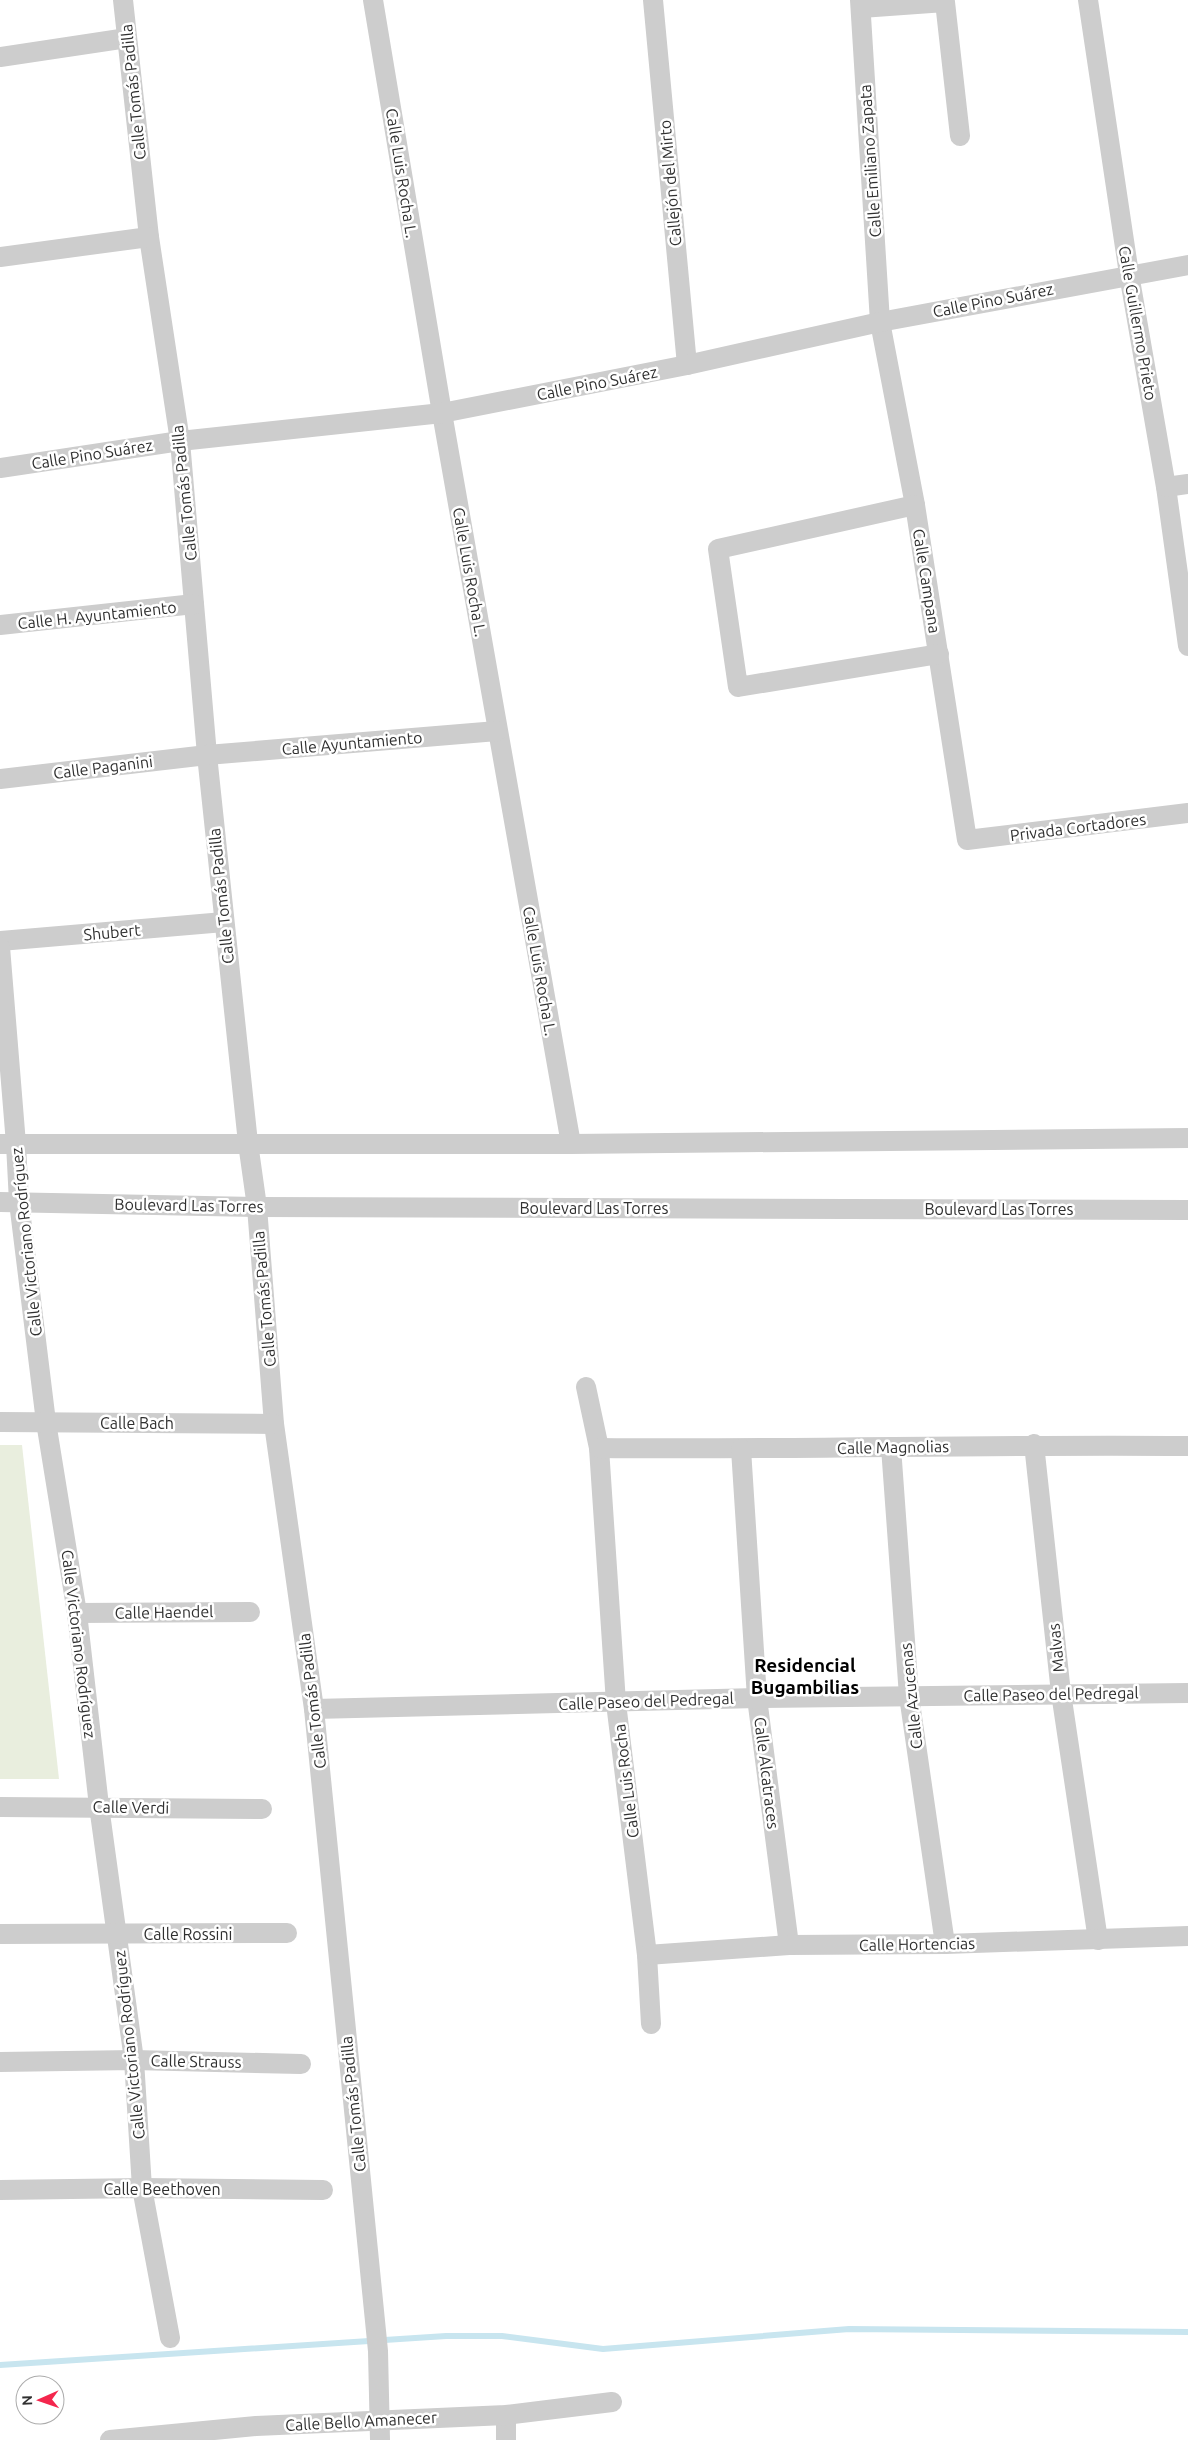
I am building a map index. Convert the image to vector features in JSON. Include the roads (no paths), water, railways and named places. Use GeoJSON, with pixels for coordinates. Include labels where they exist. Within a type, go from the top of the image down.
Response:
{"type":"FeatureCollection","features":[{"type":"Feature","properties":{"kind":"street","name":"Calle Tomás Padilla"},"geometry":{"type":"LineString","coordinates":[[123,0],[149,237],[180,441],[207,755],[248,1143],[257,1207],[274,1424],[314,1709],[378,2351],[380,2440]]}},
{"type":"Feature","properties":{"kind":"street","name":"Calle Luis Rocha L."},"geometry":{"type":"LineString","coordinates":[[373,0],[442,413],[571,1144]]}},
{"type":"Feature","properties":{"kind":"street","name":"Callejón del Mirto"},"geometry":{"type":"LineString","coordinates":[[652,0],[687,365]]}},
{"type":"Feature","properties":{"kind":"street","name":"Calle Guillermo Prieto"},"geometry":{"type":"LineString","coordinates":[[1088,0],[1129,274],[1166,487],[1188,646]]}},
{"type":"Feature","properties":{"kind":"street"},"geometry":{"type":"LineString","coordinates":[[860,4],[945,2],[960,136]]}},
{"type":"Feature","properties":{"kind":"street","name":"Calle Emiliano Zapata"},"geometry":{"type":"LineString","coordinates":[[860,4],[880,322]]}},
{"type":"Feature","properties":{"kind":"street"},"geometry":{"type":"LineString","coordinates":[[0,57],[127,38]]}},
{"type":"Feature","properties":{"kind":"street"},"geometry":{"type":"LineString","coordinates":[[0,256],[149,237]]}},
{"type":"Feature","properties":{"kind":"street","name":"Calle Pino Suárez"},"geometry":{"type":"LineString","coordinates":[[0,468],[180,441],[442,413],[687,365],[880,322],[1129,274],[1188,265]]}},
{"type":"Feature","properties":{"kind":"street","name":"Calle Campana"},"geometry":{"type":"LineString","coordinates":[[880,322],[914,505],[967,840]]}},
{"type":"Feature","properties":{"kind":"street"},"geometry":{"type":"LineString","coordinates":[[1166,487],[1188,484]]}},
{"type":"Feature","properties":{"kind":"street"},"geometry":{"type":"LineString","coordinates":[[914,505],[718,549],[738,687],[939,654]]}},
{"type":"Feature","properties":{"kind":"street","name":"Calle H. Ayuntamiento"},"geometry":{"type":"LineString","coordinates":[[0,626],[194,604]]}},
{"type":"Feature","properties":{"kind":"street","name":"Calle Ayuntamiento"},"geometry":{"type":"LineString","coordinates":[[207,755],[498,731]]}},
{"type":"Feature","properties":{"kind":"street","name":"Calle Paganini"},"geometry":{"type":"LineString","coordinates":[[0,779],[207,755]]}},
{"type":"Feature","properties":{"kind":"street","name":"Privada Cortadores"},"geometry":{"type":"LineString","coordinates":[[967,840],[1188,813]]}},
{"type":"Feature","properties":{"kind":"street","name":"Shubert"},"geometry":{"type":"LineString","coordinates":[[0,941],[224,922]]}},
{"type":"Feature","properties":{"kind":"street","name":"Calle Victoriano Rodríguez"},"geometry":{"type":"LineString","coordinates":[[0,947],[9,1202],[77,1613],[99,1806],[134,2060],[142,2188],[170,2338]]}},
{"type":"Feature","properties":{"kind":"street"},"geometry":{"type":"LineString","coordinates":[[8,1144],[571,1144],[1188,1138]]}},
{"type":"Feature","properties":{"kind":"street","name":"Boulevard Las Torres"},"geometry":{"type":"LineString","coordinates":[[9,1202],[257,1207],[1188,1210]]}},
{"type":"Feature","properties":{"kind":"street","name":"Calle Luis Rocha"},"geometry":{"type":"LineString","coordinates":[[586,1387],[599,1448],[616,1703],[647,1955],[651,2024]]}},
{"type":"Feature","properties":{"kind":"street","name":"Calle Bach"},"geometry":{"type":"LineString","coordinates":[[0,1422],[274,1424]]}},
{"type":"Feature","properties":{"kind":"street","name":"Calle Magnolias"},"geometry":{"type":"LineString","coordinates":[[599,1448],[741,1449],[1034,1444],[1188,1447]]}},
{"type":"Feature","properties":{"kind":"street","name":"Malvas"},"geometry":{"type":"LineString","coordinates":[[1034,1444],[1062,1693],[1098,1940]]}},
{"type":"Feature","properties":{"kind":"street","name":"Calle Azucenas"},"geometry":{"type":"LineString","coordinates":[[890,1447],[909,1696],[945,1944]]}},
{"type":"Feature","properties":{"kind":"street","name":"Calle Alcatraces"},"geometry":{"type":"LineString","coordinates":[[741,1449],[757,1698],[789,1945]]}},
{"type":"Feature","properties":{"kind":"street","name":"Calle Haendel"},"geometry":{"type":"LineString","coordinates":[[77,1613],[250,1612]]}},
{"type":"Feature","properties":{"kind":"street","name":"Calle Paseo del Pedregal"},"geometry":{"type":"LineString","coordinates":[[314,1709],[757,1698],[1188,1693]]}},
{"type":"Feature","properties":{"kind":"street","name":"Calle Verdi"},"geometry":{"type":"LineString","coordinates":[[0,1807],[262,1808]]}},
{"type":"Feature","properties":{"kind":"street","name":"Calle Rossini"},"geometry":{"type":"LineString","coordinates":[[0,1934],[287,1933]]}},
{"type":"Feature","properties":{"kind":"street","name":"Calle Hortencias"},"geometry":{"type":"LineString","coordinates":[[647,1955],[789,1945],[945,1944],[1188,1936]]}},
{"type":"Feature","properties":{"kind":"street","name":"Calle Strauss"},"geometry":{"type":"LineString","coordinates":[[0,2062],[134,2060],[301,2064]]}},
{"type":"Feature","properties":{"kind":"street","name":"Calle Beethoven"},"geometry":{"type":"LineString","coordinates":[[0,2190],[142,2188],[323,2190]]}},
{"type":"Feature","properties":{"kind":"street","name":"Calle Bello Amanecer"},"geometry":{"type":"LineString","coordinates":[[118,2440],[257,2433],[379,2420],[506,2415],[612,2402]]}},
{"type":"Feature","properties":{"kind":"street"},"geometry":{"type":"LineString","coordinates":[[506,2415],[506,2440]]}},
{"type":"Feature","properties":{"kind":"waterway"},"geometry":{"type":"LineString","coordinates":[[0,2365],[446,2336],[502,2336],[603,2349],[849,2329],[1188,2332]]}},
{"type":"Feature","properties":{"kind":"district","name":"Residencial Bugambilias"},"geometry":{"type":"Point","coordinates":[805,1676]}}]}
